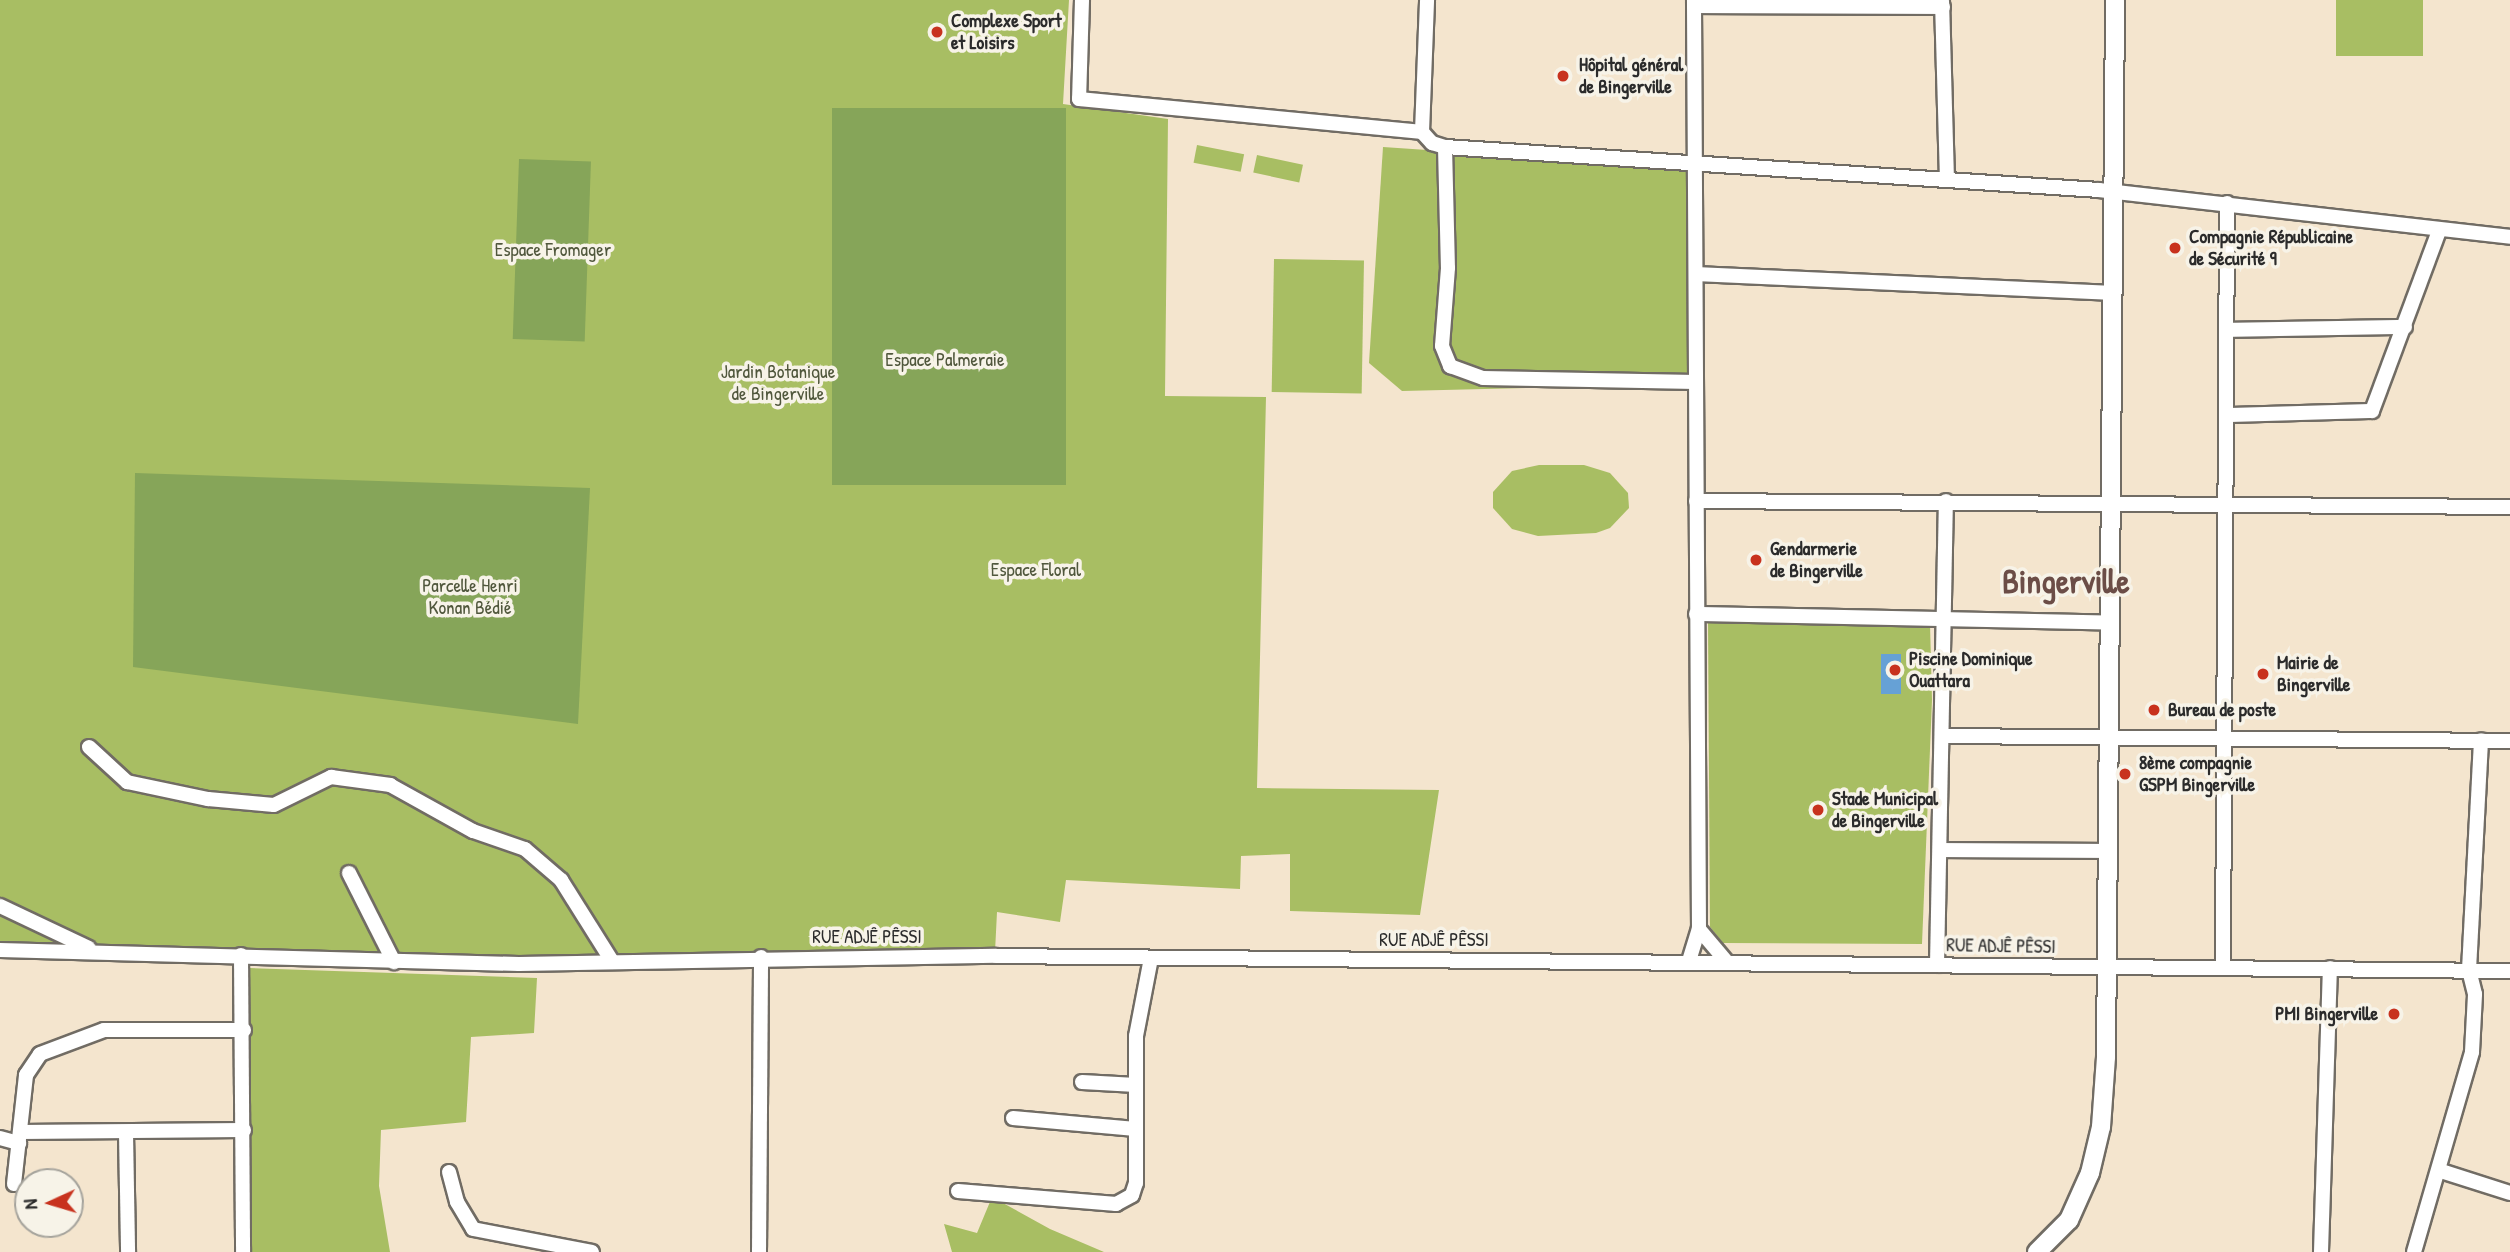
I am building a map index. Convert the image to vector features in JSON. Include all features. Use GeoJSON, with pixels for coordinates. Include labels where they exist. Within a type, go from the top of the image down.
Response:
{"type":"FeatureCollection","features":[{"type":"Feature","properties":{"kind":"main road"},"geometry":{"type":"LineString","coordinates":[[2036,1252],[2069,1220],[2097,1149],[2106,1057],[2113,503],[2115,0]]}},
{"type":"Feature","properties":{"kind":"street"},"geometry":{"type":"LineString","coordinates":[[1082,0],[1079,99],[1422,132],[1432,143],[1445,147],[2113,191],[2439,231],[2510,237]]}},
{"type":"Feature","properties":{"kind":"street"},"geometry":{"type":"LineString","coordinates":[[1422,132],[1427,0]]}},
{"type":"Feature","properties":{"kind":"street"},"geometry":{"type":"LineString","coordinates":[[1689,961],[1699,929],[1694,3],[1943,4],[1947,178]]}},
{"type":"Feature","properties":{"kind":"street"},"geometry":{"type":"LineString","coordinates":[[1445,147],[1448,268],[1442,346],[1450,366],[1483,378],[1696,382]]}},
{"type":"Feature","properties":{"kind":"street"},"geometry":{"type":"LineString","coordinates":[[2223,968],[2228,415],[2227,203]]}},
{"type":"Feature","properties":{"kind":"street"},"geometry":{"type":"LineString","coordinates":[[2228,415],[2372,411],[2439,231]]}},
{"type":"Feature","properties":{"kind":"street"},"geometry":{"type":"LineString","coordinates":[[1697,274],[2113,293]]}},
{"type":"Feature","properties":{"kind":"street"},"geometry":{"type":"LineString","coordinates":[[2227,330],[2405,327]]}},
{"type":"Feature","properties":{"kind":"street"},"geometry":{"type":"LineString","coordinates":[[1696,501],[2510,507]]}},
{"type":"Feature","properties":{"kind":"street"},"geometry":{"type":"LineString","coordinates":[[1937,965],[1944,736],[1946,501]]}},
{"type":"Feature","properties":{"kind":"street"},"geometry":{"type":"LineString","coordinates":[[1696,614],[2111,624]]}},
{"type":"Feature","properties":{"kind":"street"},"geometry":{"type":"LineString","coordinates":[[1944,736],[2510,741]]}},
{"type":"Feature","properties":{"kind":"street"},"geometry":{"type":"LineString","coordinates":[[2414,1252],[2441,1171],[2473,1044],[2475,994],[2469,970],[2481,740]]}},
{"type":"Feature","properties":{"kind":"street"},"geometry":{"type":"LineString","coordinates":[[89,747],[127,782],[208,799],[274,805],[331,777],[390,785],[473,831],[525,849],[561,880],[612,961]]}},
{"type":"Feature","properties":{"kind":"street"},"geometry":{"type":"LineString","coordinates":[[1941,850],[2109,851]]}},
{"type":"Feature","properties":{"kind":"street"},"geometry":{"type":"LineString","coordinates":[[349,873],[394,962]]}},
{"type":"Feature","properties":{"kind":"street"},"geometry":{"type":"LineString","coordinates":[[0,906],[94,950]]}},
{"type":"Feature","properties":{"kind":"street"},"geometry":{"type":"LineString","coordinates":[[1699,929],[1726,961]]}},
{"type":"Feature","properties":{"kind":"street","name":"RUE ADJÊ PÊSSI"},"geometry":{"type":"LineString","coordinates":[[0,950],[94,950],[394,962],[761,957],[1150,958],[1726,961],[2510,971]]}},
{"type":"Feature","properties":{"kind":"street"},"geometry":{"type":"LineString","coordinates":[[241,955],[244,1030],[243,1252]]}},
{"type":"Feature","properties":{"kind":"street"},"geometry":{"type":"LineString","coordinates":[[759,1252],[761,957]]}},
{"type":"Feature","properties":{"kind":"street"},"geometry":{"type":"LineString","coordinates":[[958,1191],[1126,1202],[1136,1182],[1136,1036],[1150,958]]}},
{"type":"Feature","properties":{"kind":"street"},"geometry":{"type":"LineString","coordinates":[[2321,1252],[2330,968]]}},
{"type":"Feature","properties":{"kind":"street"},"geometry":{"type":"LineString","coordinates":[[16,1168],[30,1064],[66,1041],[104,1030],[244,1030]]}},
{"type":"Feature","properties":{"kind":"street"},"geometry":{"type":"LineString","coordinates":[[1082,1082],[1136,1085]]}},
{"type":"Feature","properties":{"kind":"street"},"geometry":{"type":"LineString","coordinates":[[1013,1118],[1136,1129]]}},
{"type":"Feature","properties":{"kind":"street"},"geometry":{"type":"LineString","coordinates":[[0,1138],[244,1130]]}},
{"type":"Feature","properties":{"kind":"street"},"geometry":{"type":"LineString","coordinates":[[125,1133],[128,1252]]}},
{"type":"Feature","properties":{"kind":"street"},"geometry":{"type":"LineString","coordinates":[[2441,1171],[2510,1193]]}},
{"type":"Feature","properties":{"kind":"street"},"geometry":{"type":"LineString","coordinates":[[449,1172],[457,1202],[473,1229],[593,1252]]}},
{"type":"Feature","properties":{"kind":"green space","name":"Jardin Botanique de Bingerville"},"geometry":{"type":"Polygon","coordinates":[[[0,0],[1069,0],[1063,104],[1168,119],[1165,396],[1266,397],[1257,788],[1439,790],[1420,915],[1290,911],[1290,854],[1241,856],[1240,889],[1066,880],[1060,922],[997,912],[995,952],[767,951],[766,959],[0,958],[0,0]]]}},
{"type":"Feature","properties":{"kind":"green space"},"geometry":{"type":"Polygon","coordinates":[[[2336,0],[2423,0],[2423,56],[2336,56],[2336,0]]]}},
{"type":"Feature","properties":{"kind":"green space","name":"Espace Palmeraie"},"geometry":{"type":"Polygon","coordinates":[[[832,108],[1066,108],[1066,485],[832,485],[832,108]]]}},
{"type":"Feature","properties":{"kind":"green space"},"geometry":{"type":"Polygon","coordinates":[[[1197,145],[1244,154],[1241,172],[1194,163],[1197,145]]]}},
{"type":"Feature","properties":{"kind":"green space"},"geometry":{"type":"Polygon","coordinates":[[[1383,147],[1695,168],[1689,384],[1402,391],[1369,363],[1383,147]]]}},
{"type":"Feature","properties":{"kind":"green space"},"geometry":{"type":"Polygon","coordinates":[[[1257,155],[1303,165],[1299,182],[1253,173],[1257,155]]]}},
{"type":"Feature","properties":{"kind":"green space","name":"Espace Fromager"},"geometry":{"type":"Polygon","coordinates":[[[519,159],[591,162],[585,341],[513,339],[519,159]]]}},
{"type":"Feature","properties":{"kind":"green space"},"geometry":{"type":"Polygon","coordinates":[[[1274,259],[1364,261],[1362,394],[1272,392],[1274,259]]]}},
{"type":"Feature","properties":{"kind":"green space"},"geometry":{"type":"Polygon","coordinates":[[[1539,465],[1584,465],[1610,473],[1628,493],[1629,508],[1610,528],[1596,533],[1538,536],[1512,529],[1493,508],[1493,492],[1512,471],[1539,465]]]}},
{"type":"Feature","properties":{"kind":"green space","name":"Parcelle Henri Konan Bédié"},"geometry":{"type":"Polygon","coordinates":[[[135,473],[590,488],[578,724],[133,667],[135,473]]]}},
{"type":"Feature","properties":{"kind":"green space","name":"Stade Municipal de Bingerville"},"geometry":{"type":"Polygon","coordinates":[[[1708,621],[1930,624],[1932,700],[1922,944],[1723,943],[1710,927],[1708,621]]]}},
{"type":"Feature","properties":{"kind":"green space"},"geometry":{"type":"Polygon","coordinates":[[[250,968],[537,978],[534,1033],[471,1037],[466,1122],[381,1130],[379,1186],[390,1252],[247,1252],[250,968]]]}},
{"type":"Feature","properties":{"kind":"green space"},"geometry":{"type":"Polygon","coordinates":[[[992,1197],[1050,1229],[1104,1252],[952,1252],[944,1224],[977,1233],[992,1197]]]}},
{"type":"Feature","properties":{"kind":"water"},"geometry":{"type":"Polygon","coordinates":[[[1881,654],[1901,654],[1901,694],[1881,694],[1881,654]]]}},
{"type":"Feature","properties":{"kind":"place","name":"Complexe Sport et Loisirs"},"geometry":{"type":"Point","coordinates":[937,32]}},
{"type":"Feature","properties":{"kind":"place","name":"Hôpital général de Bingerville"},"geometry":{"type":"Point","coordinates":[1563,76]}},
{"type":"Feature","properties":{"kind":"place","name":"Compagnie Républicaine de Sécurité 9"},"geometry":{"type":"Point","coordinates":[2175,248]}},
{"type":"Feature","properties":{"kind":"place","name":"Gendarmerie de Bingerville"},"geometry":{"type":"Point","coordinates":[1756,560]}},
{"type":"Feature","properties":{"kind":"place","name":"Piscine Dominique Ouattara"},"geometry":{"type":"Point","coordinates":[1895,670]}},
{"type":"Feature","properties":{"kind":"place","name":"Mairie de Bingerville"},"geometry":{"type":"Point","coordinates":[2263,674]}},
{"type":"Feature","properties":{"kind":"place","name":"Bureau de poste"},"geometry":{"type":"Point","coordinates":[2154,710]}},
{"type":"Feature","properties":{"kind":"place","name":"8ème compagnie GSPM Bingerville"},"geometry":{"type":"Point","coordinates":[2125,774]}},
{"type":"Feature","properties":{"kind":"place","name":"Stade Municipal de Bingerville"},"geometry":{"type":"Point","coordinates":[1818,810]}},
{"type":"Feature","properties":{"kind":"place","name":"PMI Bingerville"},"geometry":{"type":"Point","coordinates":[2394,1014]}},
{"type":"Feature","properties":{"kind":"district","name":"Bingerville"},"geometry":{"type":"Point","coordinates":[2066,582]}},
{"type":"Feature","properties":{"kind":"park label","name":"Espace Floral"},"geometry":{"type":"Point","coordinates":[1036,570]}}]}
